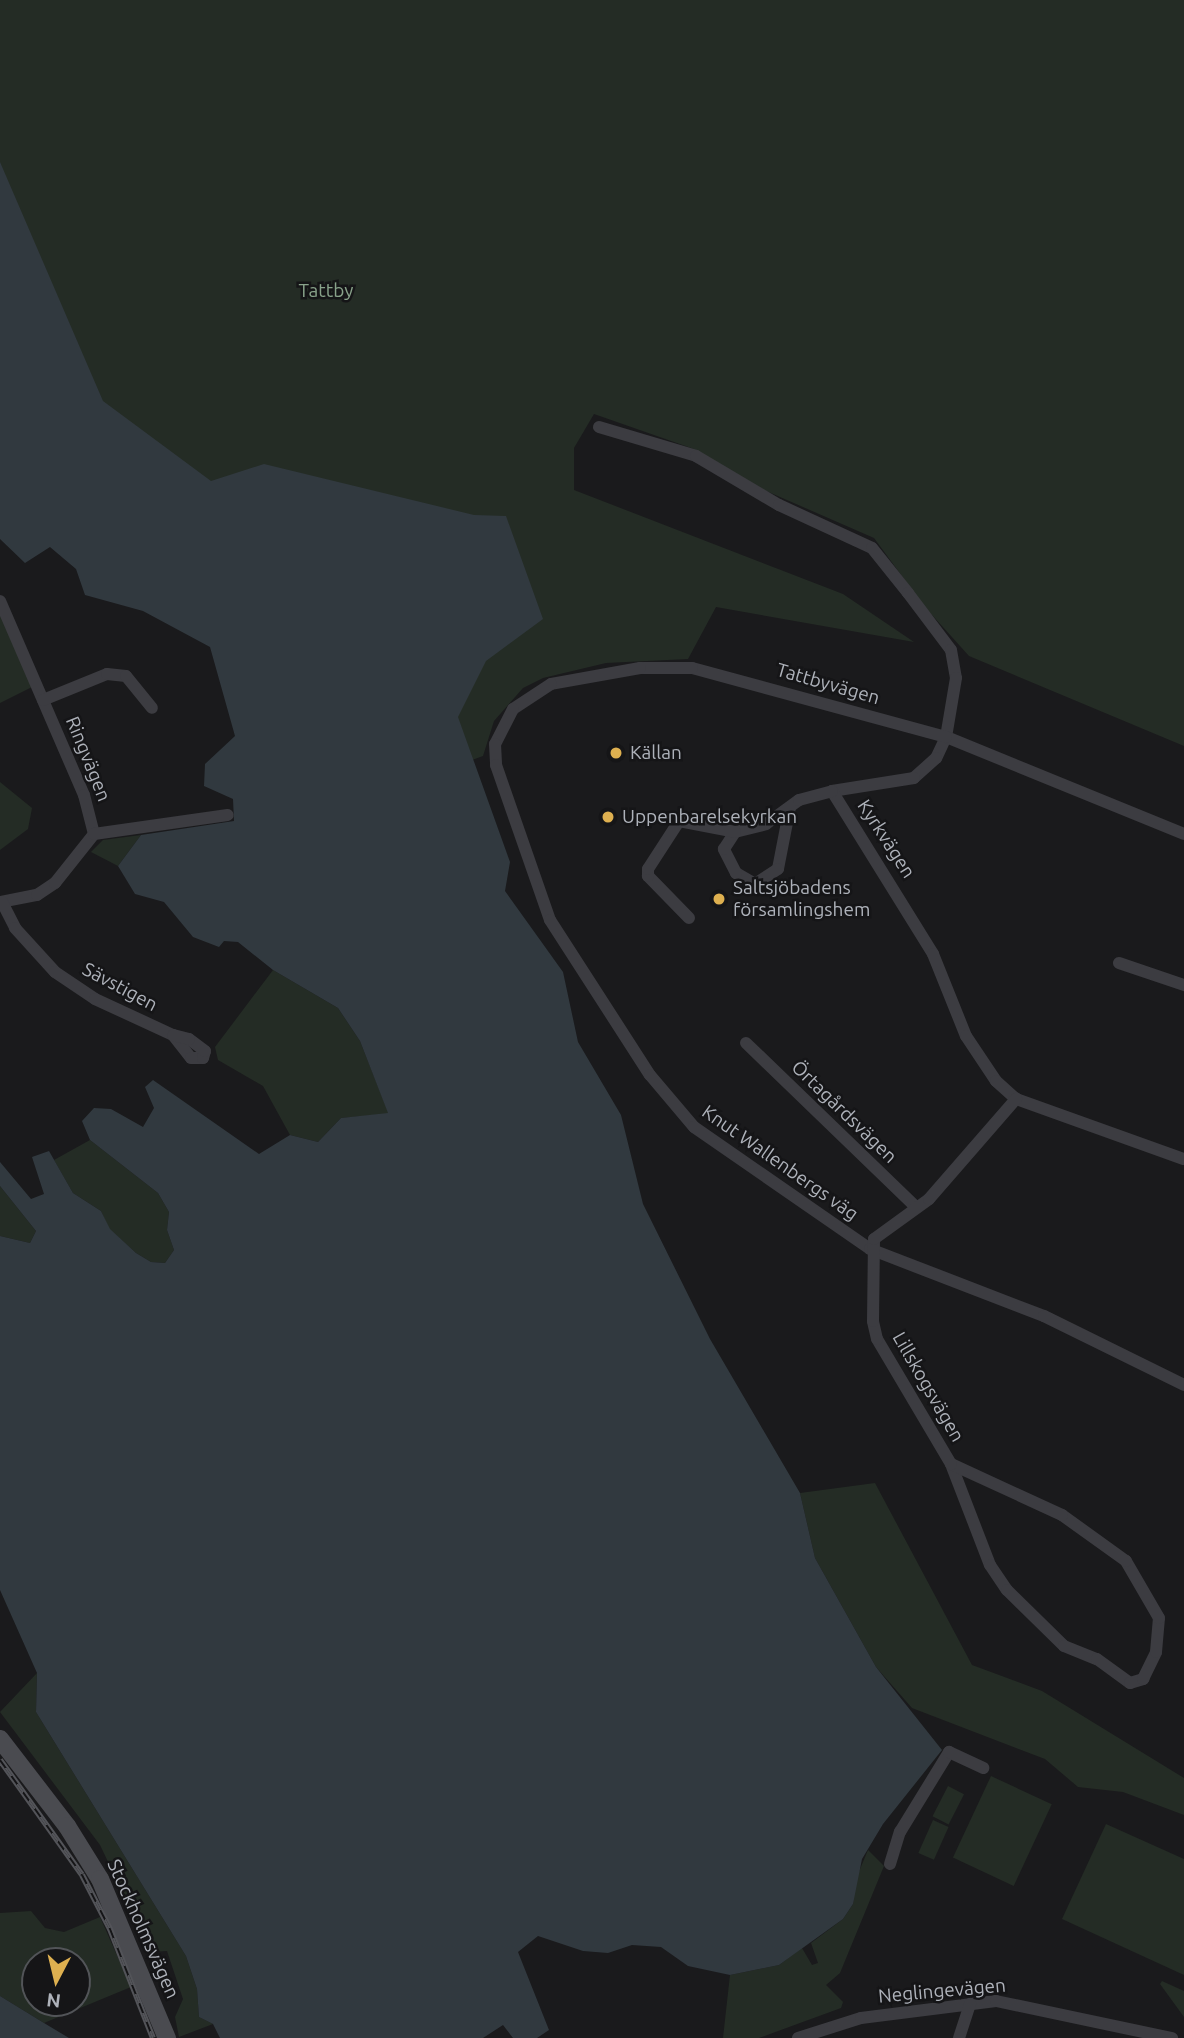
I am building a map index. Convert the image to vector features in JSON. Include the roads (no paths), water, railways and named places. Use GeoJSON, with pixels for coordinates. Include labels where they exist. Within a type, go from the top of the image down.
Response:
{"type":"FeatureCollection","features":[{"type":"Feature","properties":{"kind":"main road","name":"Stockholmsvägen"},"geometry":{"type":"LineString","coordinates":[[0,1739],[67,1825],[100,1878],[167,2038]]}},
{"type":"Feature","properties":{"kind":"street","name":"Kyrkvägen"},"geometry":{"type":"LineString","coordinates":[[599,428],[696,456],[779,505],[872,548],[951,650],[957,678],[946,737],[936,758],[914,778],[832,791],[933,954],[982,1064],[1016,1099],[1184,1159]]}},
{"type":"Feature","properties":{"kind":"street","name":"Ringvägen"},"geometry":{"type":"LineString","coordinates":[[0,601],[84,795],[94,834]]}},
{"type":"Feature","properties":{"kind":"street","name":"Tattbyvägen"},"geometry":{"type":"LineString","coordinates":[[496,765],[495,744],[503,724],[531,695],[573,678],[640,668],[692,668],[946,737],[1184,834]]}},
{"type":"Feature","properties":{"kind":"street","name":"Ringvägen"},"geometry":{"type":"LineString","coordinates":[[43,700],[107,674],[126,676],[152,708]]}},
{"type":"Feature","properties":{"kind":"street","name":"Knut Wallenbergs väg"},"geometry":{"type":"LineString","coordinates":[[496,765],[550,920],[664,1095],[694,1127],[870,1249],[1044,1315],[1184,1385]]}},
{"type":"Feature","properties":{"kind":"street"},"geometry":{"type":"LineString","coordinates":[[689,918],[648,876],[648,869],[679,821],[735,832],[766,824],[790,807],[819,793],[832,791]]}},
{"type":"Feature","properties":{"kind":"street"},"geometry":{"type":"LineString","coordinates":[[735,832],[724,849],[736,873],[755,884],[768,879],[784,855],[790,807]]}},
{"type":"Feature","properties":{"kind":"street","name":"Ringvägen"},"geometry":{"type":"LineString","coordinates":[[1,902],[37,895],[55,884],[94,834],[228,815]]}},
{"type":"Feature","properties":{"kind":"street","name":"Sävstigen"},"geometry":{"type":"LineString","coordinates":[[1,902],[15,928],[55,972],[95,999],[173,1035]]}},
{"type":"Feature","properties":{"kind":"street"},"geometry":{"type":"LineString","coordinates":[[1119,963],[1184,985]]}},
{"type":"Feature","properties":{"kind":"street","name":"Örtagårdsvägen"},"geometry":{"type":"LineString","coordinates":[[746,1043],[916,1207]]}},
{"type":"Feature","properties":{"kind":"street"},"geometry":{"type":"LineString","coordinates":[[870,1249],[874,1240],[916,1207],[956,1170],[1016,1099]]}},
{"type":"Feature","properties":{"kind":"street","name":"Lillskogsvägen"},"geometry":{"type":"LineString","coordinates":[[870,1249],[877,1339],[951,1464],[990,1565],[1007,1590],[1064,1646],[1097,1659],[1130,1684],[1143,1679],[1156,1652],[1159,1618],[1126,1561],[1062,1515],[951,1464]]}},
{"type":"Feature","properties":{"kind":"street"},"geometry":{"type":"LineString","coordinates":[[890,1864],[900,1832],[949,1752],[984,1768]]}},
{"type":"Feature","properties":{"kind":"street","name":"Neglingevägen"},"geometry":{"type":"LineString","coordinates":[[798,2038],[858,2018],[971,2004],[1014,2002],[1172,2038]]}},
{"type":"Feature","properties":{"kind":"street"},"geometry":{"type":"LineString","coordinates":[[959,2038],[971,2004]]}},
{"type":"Feature","properties":{"kind":"railway"},"geometry":{"type":"LineString","coordinates":[[0,1760],[82,1875],[110,1929],[153,2038]]}},
{"type":"Feature","properties":{"kind":"place","name":"Källan"},"geometry":{"type":"Point","coordinates":[616,753]}},
{"type":"Feature","properties":{"kind":"place","name":"Uppenbarelsekyrkan"},"geometry":{"type":"Point","coordinates":[608,817]}},
{"type":"Feature","properties":{"kind":"place","name":"Saltsjöbadens församlingshem"},"geometry":{"type":"Point","coordinates":[719,899]}},
{"type":"Feature","properties":{"kind":"park label","name":"Tattby"},"geometry":{"type":"Point","coordinates":[326,291]}}]}
